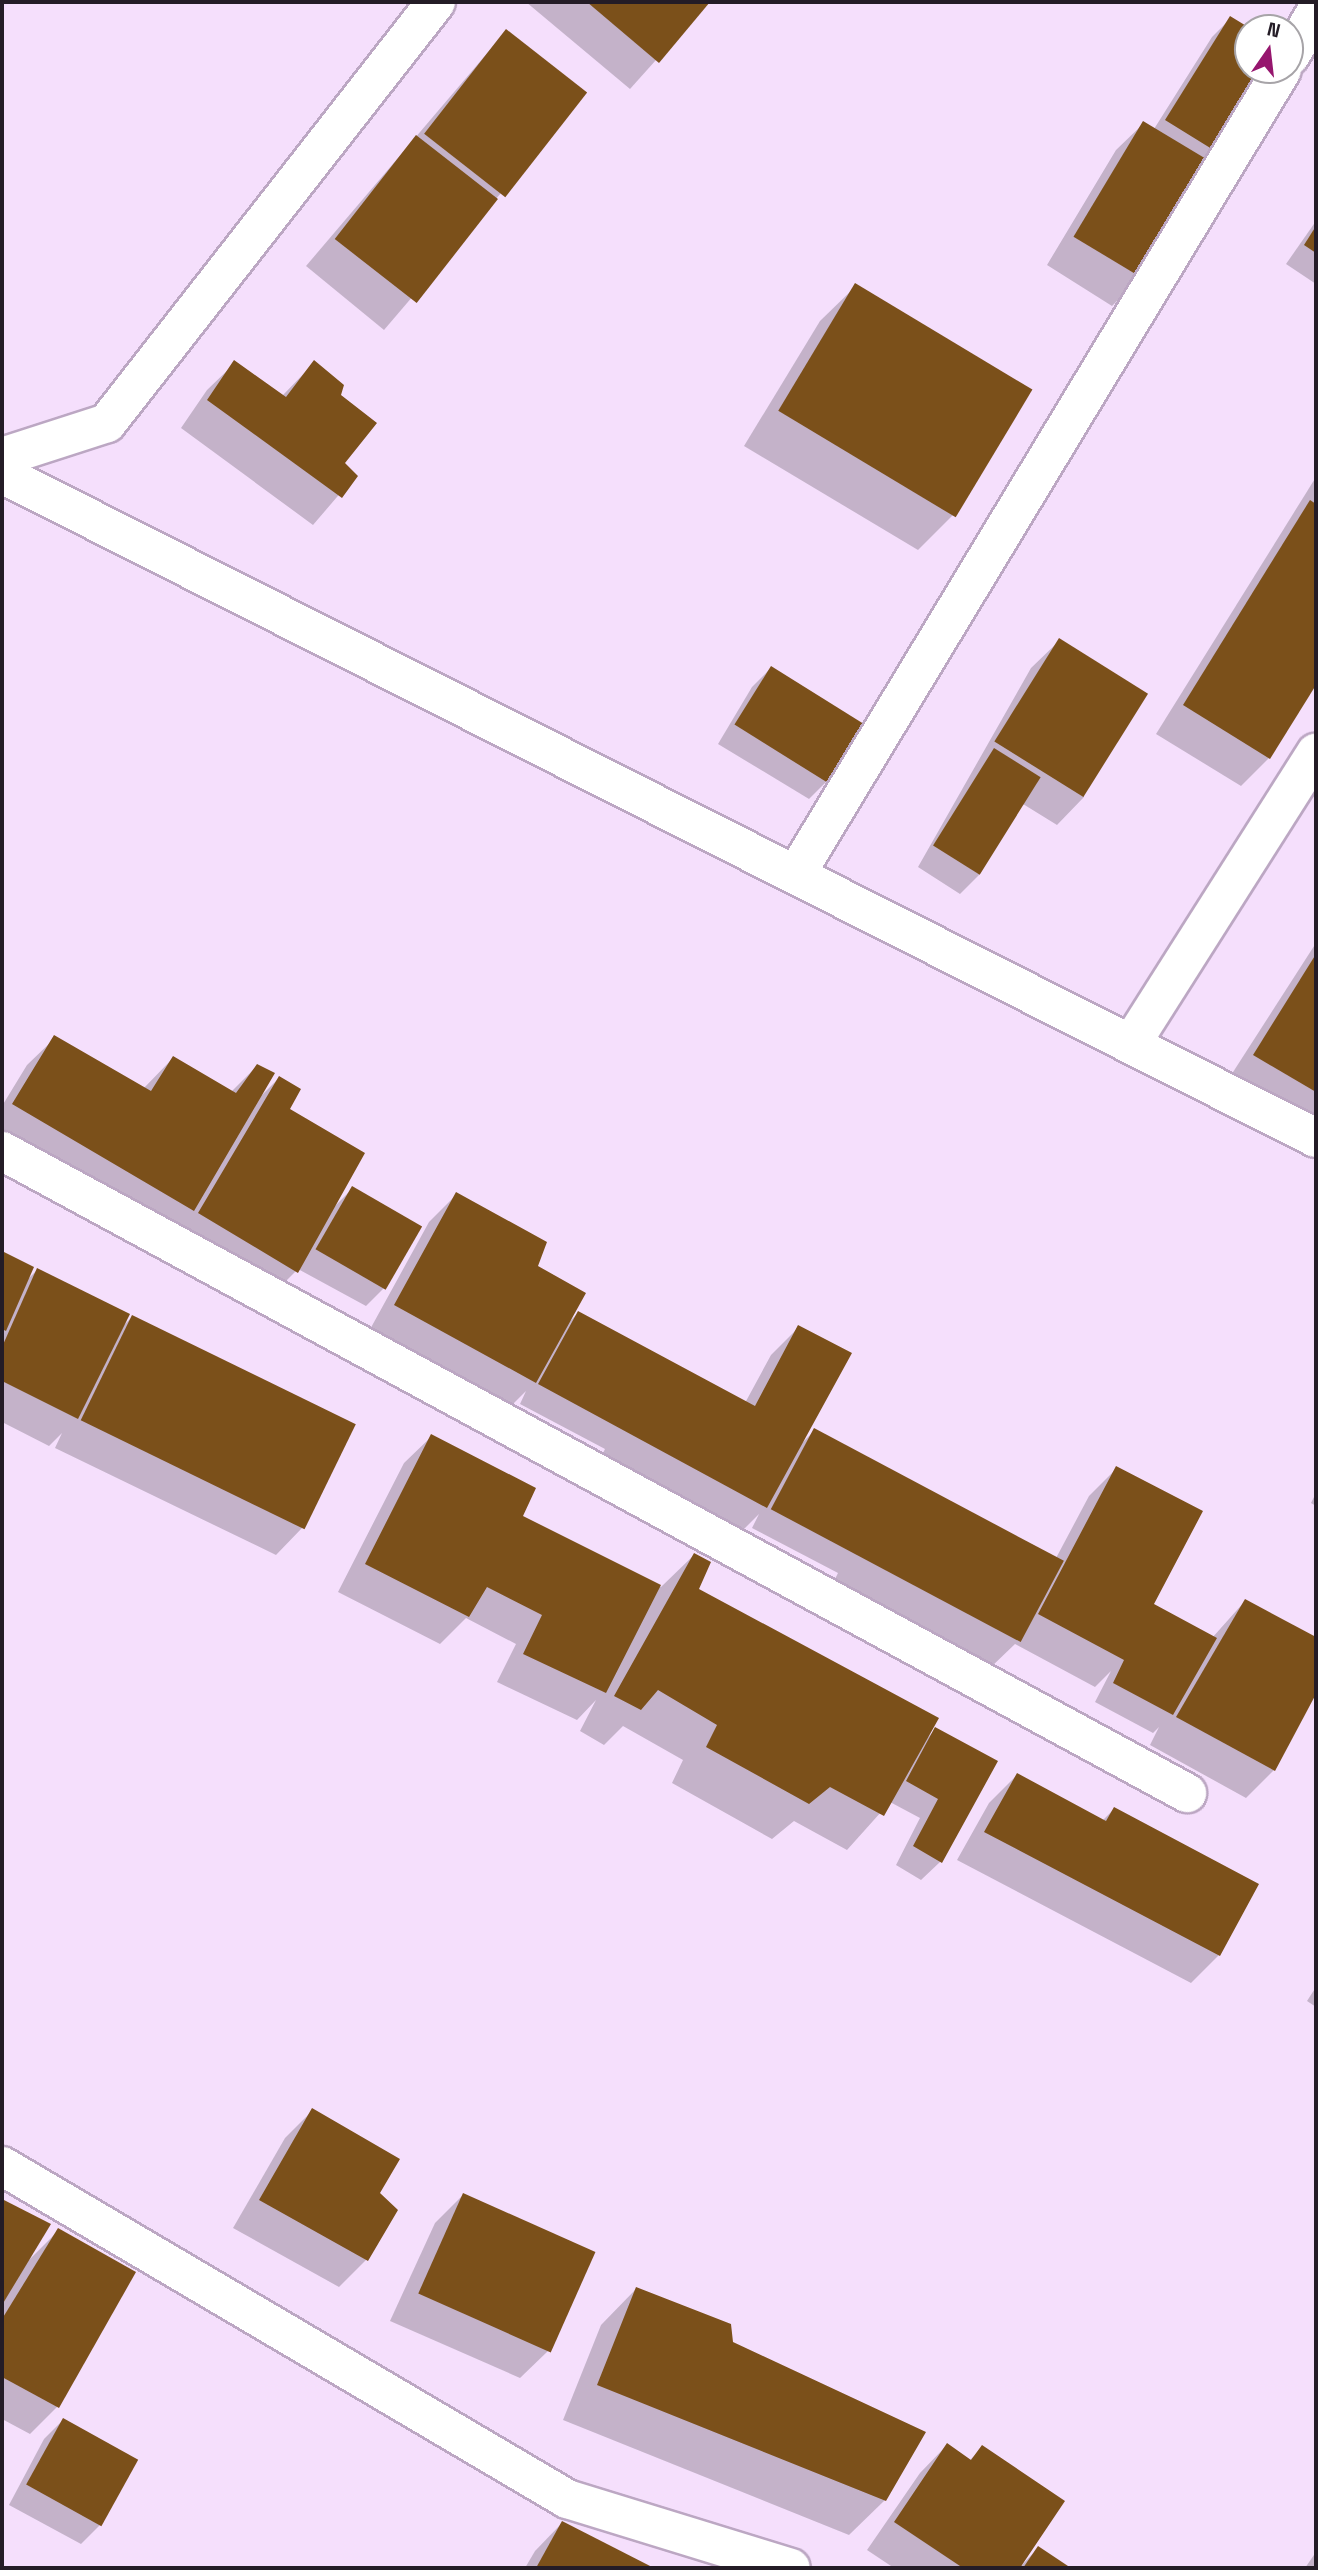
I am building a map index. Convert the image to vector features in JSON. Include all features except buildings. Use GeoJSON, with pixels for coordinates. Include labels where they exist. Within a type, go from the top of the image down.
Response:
{"type":"FeatureCollection","features":[{"type":"Feature","properties":{"kind":"street"},"geometry":{"type":"LineString","coordinates":[[2,457],[107,423],[436,2]]}},
{"type":"Feature","properties":{"kind":"street"},"geometry":{"type":"LineString","coordinates":[[1304,32],[1316,12]]}},
{"type":"Feature","properties":{"kind":"street"},"geometry":{"type":"LineString","coordinates":[[796,874],[1274,84]]}},
{"type":"Feature","properties":{"kind":"street"},"geometry":{"type":"LineString","coordinates":[[2,474],[1316,1138]]}},
{"type":"Feature","properties":{"kind":"street"},"geometry":{"type":"LineString","coordinates":[[1131,1044],[1316,753]]}},
{"type":"Feature","properties":{"kind":"street"},"geometry":{"type":"LineString","coordinates":[[2,1151],[1188,1793]]}},
{"type":"Feature","properties":{"kind":"street"},"geometry":{"type":"LineString","coordinates":[[2,2166],[567,2499],[790,2568]]}}]}
